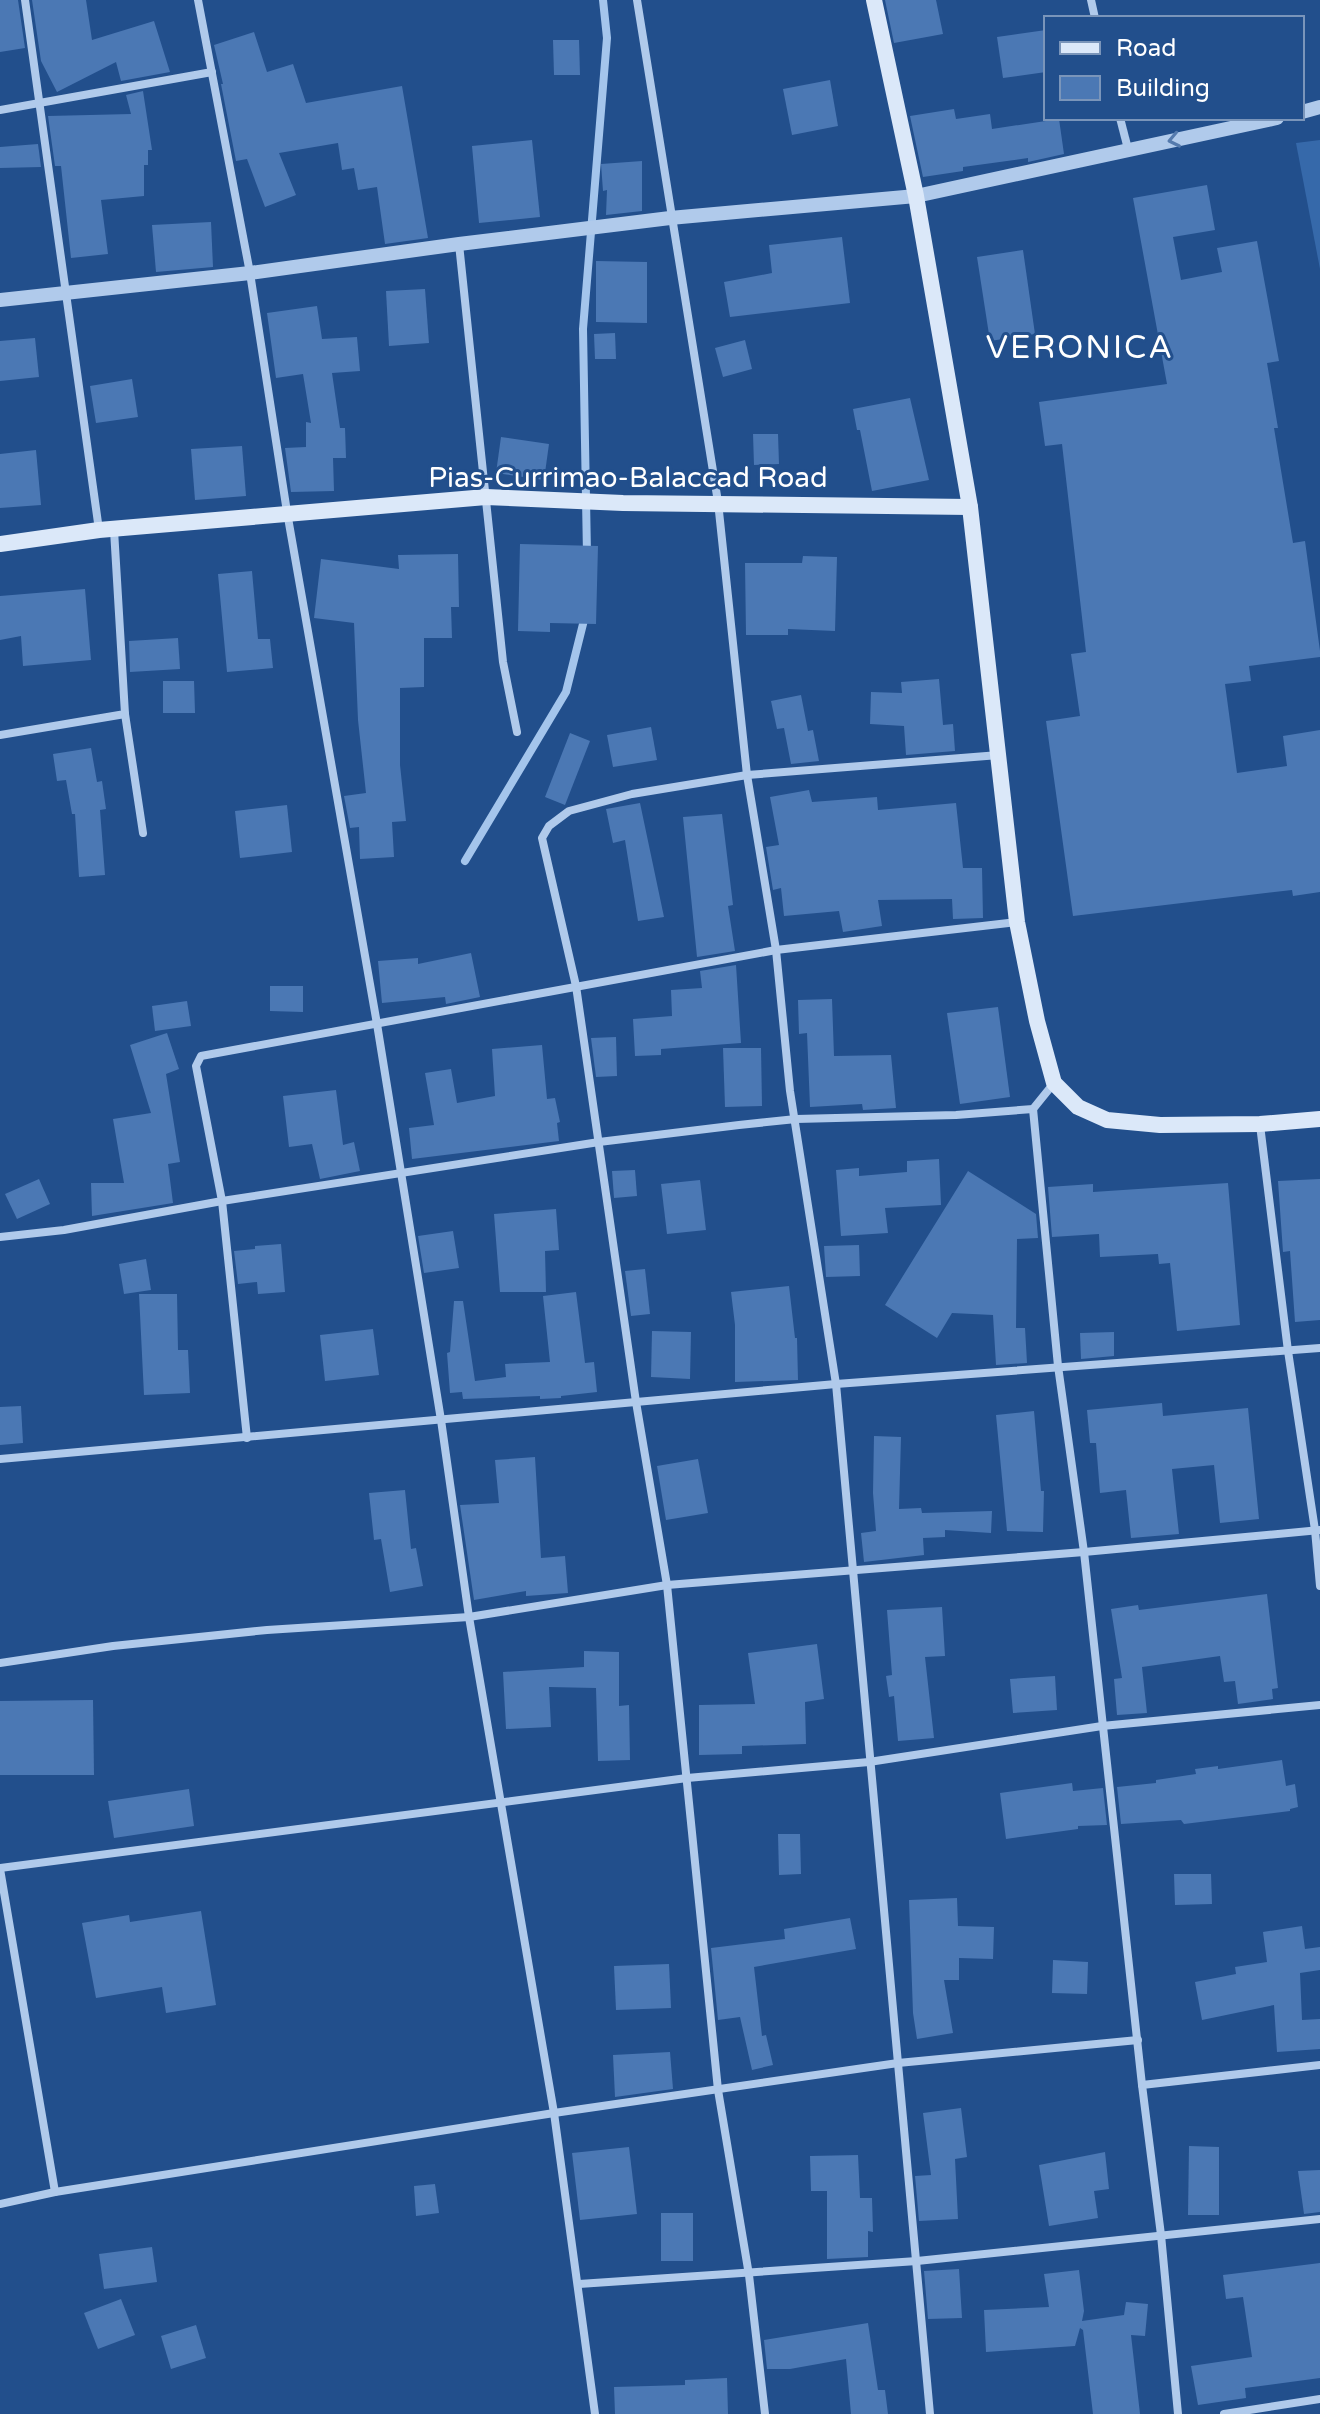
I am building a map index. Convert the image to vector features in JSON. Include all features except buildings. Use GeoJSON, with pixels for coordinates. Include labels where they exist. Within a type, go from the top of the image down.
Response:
{"type":"FeatureCollection","features":[{"type":"Feature","properties":{"kind":"main road"},"geometry":{"type":"LineString","coordinates":[[874,0],[916,196],[970,507],[1017,922],[1037,1021],[1054,1083],[1078,1107],[1107,1120],[1160,1125],[1260,1124],[1320,1119]]}},
{"type":"Feature","properties":{"kind":"main road","name":"Pias-Currimao-Balaccad Road"},"geometry":{"type":"LineString","coordinates":[[0,544],[287,512],[486,497],[623,503],[970,507]]}},
{"type":"Feature","properties":{"kind":"street"},"geometry":{"type":"LineString","coordinates":[[25,0],[66,293],[107,530],[125,714],[143,833]]}},
{"type":"Feature","properties":{"kind":"street"},"geometry":{"type":"LineString","coordinates":[[198,0],[250,273],[287,512],[377,1024],[441,1420],[469,1617],[554,2113],[595,2414]]}},
{"type":"Feature","properties":{"kind":"street"},"geometry":{"type":"LineString","coordinates":[[637,0],[718,502],[747,775],[776,950],[790,1091],[836,1384],[930,2414]]}},
{"type":"Feature","properties":{"kind":"street"},"geometry":{"type":"LineString","coordinates":[[0,110],[212,72]]}},
{"type":"Feature","properties":{"kind":"street"},"geometry":{"type":"LineString","coordinates":[[1121,120],[1128,149]]}},
{"type":"Feature","properties":{"kind":"street"},"geometry":{"type":"LineString","coordinates":[[0,300],[250,273],[670,218],[916,196],[1267,120]]}},
{"type":"Feature","properties":{"kind":"street"},"geometry":{"type":"LineString","coordinates":[[459,244],[503,662],[517,732]]}},
{"type":"Feature","properties":{"kind":"street"},"geometry":{"type":"LineString","coordinates":[[0,735],[125,714]]}},
{"type":"Feature","properties":{"kind":"street"},"geometry":{"type":"LineString","coordinates":[[765,2414],[749,2275],[718,2090],[667,1585],[636,1402],[576,986],[542,838],[549,826],[569,811],[632,794],[747,775],[999,755]]}},
{"type":"Feature","properties":{"kind":"street"},"geometry":{"type":"LineString","coordinates":[[247,1438],[222,1201],[196,1066],[201,1056],[776,950],[1017,922]]}},
{"type":"Feature","properties":{"kind":"street"},"geometry":{"type":"LineString","coordinates":[[1054,1083],[1033,1109],[1058,1366],[1084,1552],[1161,2235],[1178,2414]]}},
{"type":"Feature","properties":{"kind":"street"},"geometry":{"type":"LineString","coordinates":[[0,1237],[64,1230],[222,1201],[599,1142],[796,1119],[956,1115],[1033,1109]]}},
{"type":"Feature","properties":{"kind":"street"},"geometry":{"type":"LineString","coordinates":[[1260,1124],[1288,1351],[1317,1530],[1320,1586]]}},
{"type":"Feature","properties":{"kind":"street"},"geometry":{"type":"LineString","coordinates":[[0,1459],[836,1384],[1320,1348]]}},
{"type":"Feature","properties":{"kind":"street"},"geometry":{"type":"LineString","coordinates":[[0,1663],[113,1646],[267,1630],[469,1617],[667,1585],[1317,1530]]}},
{"type":"Feature","properties":{"kind":"street"},"geometry":{"type":"LineString","coordinates":[[55,2192],[0,1869],[687,1778],[869,1762],[1102,1726],[1320,1705]]}},
{"type":"Feature","properties":{"kind":"street"},"geometry":{"type":"LineString","coordinates":[[0,2204],[55,2192],[554,2113],[898,2063],[1138,2040]]}},
{"type":"Feature","properties":{"kind":"street"},"geometry":{"type":"LineString","coordinates":[[1142,2085],[1320,2065]]}},
{"type":"Feature","properties":{"kind":"street"},"geometry":{"type":"LineString","coordinates":[[579,2284],[749,2275],[917,2261],[1320,2219]]}},
{"type":"Feature","properties":{"kind":"street"},"geometry":{"type":"LineString","coordinates":[[1224,2414],[1320,2399]]}},
{"type":"Feature","properties":{"kind":"shaded area"},"geometry":{"type":"Polygon","coordinates":[[[1320,140],[1320,269],[1296,143],[1320,140]]]}},
{"type":"Feature","properties":{"kind":"waterway"},"geometry":{"type":"LineString","coordinates":[[587,555],[583,329],[607,38],[603,0]]}},
{"type":"Feature","properties":{"kind":"waterway"},"geometry":{"type":"LineString","coordinates":[[465,861],[566,692],[585,616]]}},
{"type":"Feature","properties":{"kind":"district","name":"VERONICA"},"geometry":{"type":"Point","coordinates":[1080,348]}}]}
